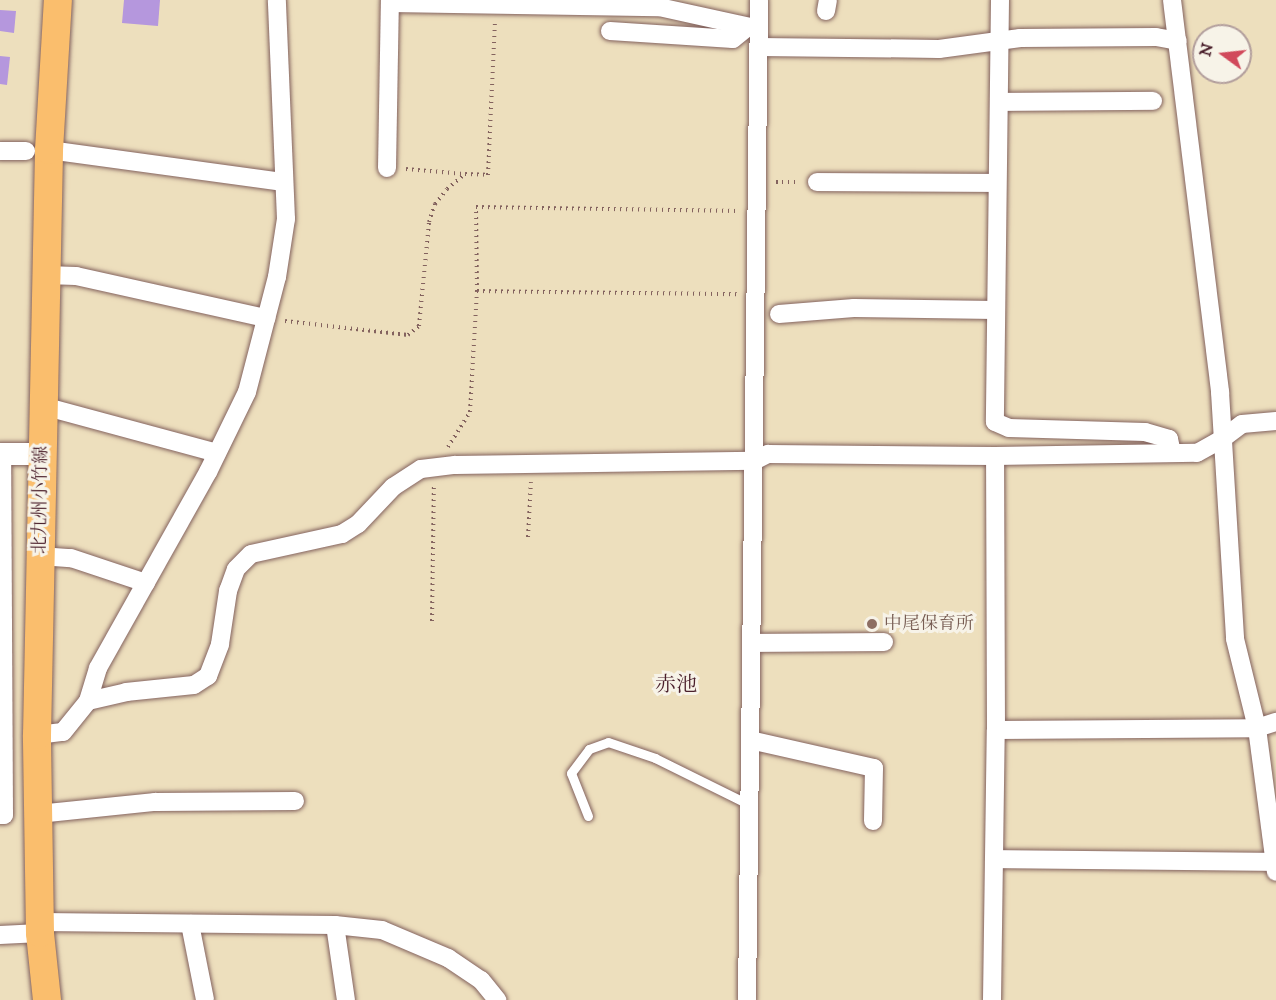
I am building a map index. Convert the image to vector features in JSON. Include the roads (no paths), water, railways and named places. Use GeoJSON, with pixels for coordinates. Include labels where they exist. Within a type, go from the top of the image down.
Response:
{"type":"FeatureCollection","features":[{"type":"Feature","properties":{"kind":"main road","name":"北九州小竹線"},"geometry":{"type":"LineString","coordinates":[[47,1000],[40,928],[37,735],[46,275],[38,151],[58,0]]}},
{"type":"Feature","properties":{"kind":"street"},"geometry":{"type":"LineString","coordinates":[[37,735],[63,732],[88,701],[98,668],[217,453],[247,392],[277,277],[286,219],[277,0]]}},
{"type":"Feature","properties":{"kind":"street"},"geometry":{"type":"LineString","coordinates":[[747,1000],[757,211],[755,34],[759,0]]}},
{"type":"Feature","properties":{"kind":"street"},"geometry":{"type":"LineString","coordinates":[[1000,0],[995,422],[1009,428],[1145,432],[1169,439],[1172,453]]}},
{"type":"Feature","properties":{"kind":"street"},"geometry":{"type":"LineString","coordinates":[[994,859],[1275,867],[1257,728],[1234,639],[1220,392],[1172,0]]}},
{"type":"Feature","properties":{"kind":"street"},"geometry":{"type":"LineString","coordinates":[[387,168],[390,1],[659,7],[755,34],[939,49],[1000,39],[1156,37],[1178,41]]}},
{"type":"Feature","properties":{"kind":"street"},"geometry":{"type":"LineString","coordinates":[[610,31],[733,39],[755,34]]}},
{"type":"Feature","properties":{"kind":"street"},"geometry":{"type":"LineString","coordinates":[[999,102],[1154,101]]}},
{"type":"Feature","properties":{"kind":"street"},"geometry":{"type":"LineString","coordinates":[[0,152],[38,151],[284,182]]}},
{"type":"Feature","properties":{"kind":"street"},"geometry":{"type":"LineString","coordinates":[[817,182],[997,183]]}},
{"type":"Feature","properties":{"kind":"street"},"geometry":{"type":"LineString","coordinates":[[46,275],[76,276],[266,318]]}},
{"type":"Feature","properties":{"kind":"street"},"geometry":{"type":"LineString","coordinates":[[779,314],[854,308],[995,310]]}},
{"type":"Feature","properties":{"kind":"street"},"geometry":{"type":"LineString","coordinates":[[43,406],[217,453]]}},
{"type":"Feature","properties":{"kind":"street"},"geometry":{"type":"LineString","coordinates":[[88,701],[126,692],[194,685],[208,676],[220,644],[228,591],[236,568],[251,554],[342,534],[358,524],[393,487],[421,469],[532,463],[754,461],[768,454],[995,456],[1197,453],[1242,424],[1276,421]]}},
{"type":"Feature","properties":{"kind":"street"},"geometry":{"type":"LineString","coordinates":[[0,815],[4,815],[1,454],[41,454]]}},
{"type":"Feature","properties":{"kind":"street"},"geometry":{"type":"LineString","coordinates":[[992,1000],[996,730],[995,456]]}},
{"type":"Feature","properties":{"kind":"street"},"geometry":{"type":"LineString","coordinates":[[40,556],[71,558],[146,583]]}},
{"type":"Feature","properties":{"kind":"street"},"geometry":{"type":"LineString","coordinates":[[752,643],[884,642]]}},
{"type":"Feature","properties":{"kind":"street"},"geometry":{"type":"LineString","coordinates":[[996,730],[1257,728],[1276,722]]}},
{"type":"Feature","properties":{"kind":"street"},"geometry":{"type":"LineString","coordinates":[[750,740],[874,768],[873,821]]}},
{"type":"Feature","properties":{"kind":"street"},"geometry":{"type":"LineString","coordinates":[[38,814],[155,802],[295,801]]}},
{"type":"Feature","properties":{"kind":"street"},"geometry":{"type":"LineString","coordinates":[[190,924],[205,1000]]}},
{"type":"Feature","properties":{"kind":"street"},"geometry":{"type":"LineString","coordinates":[[0,935],[40,928],[190,924],[335,925],[382,930],[448,958],[482,980],[497,1000]]}},
{"type":"Feature","properties":{"kind":"street"},"geometry":{"type":"LineString","coordinates":[[335,925],[346,1000]]}},
{"type":"Feature","properties":{"kind":"lane"},"geometry":{"type":"LineString","coordinates":[[588,816],[571,772],[589,749],[608,742],[655,758],[750,805]]}},
{"type":"Feature","properties":{"kind":"place","name":"中尾保育所"},"geometry":{"type":"Point","coordinates":[872,624]}},
{"type":"Feature","properties":{"kind":"district","name":"赤池"},"geometry":{"type":"Point","coordinates":[676,685]}}]}
